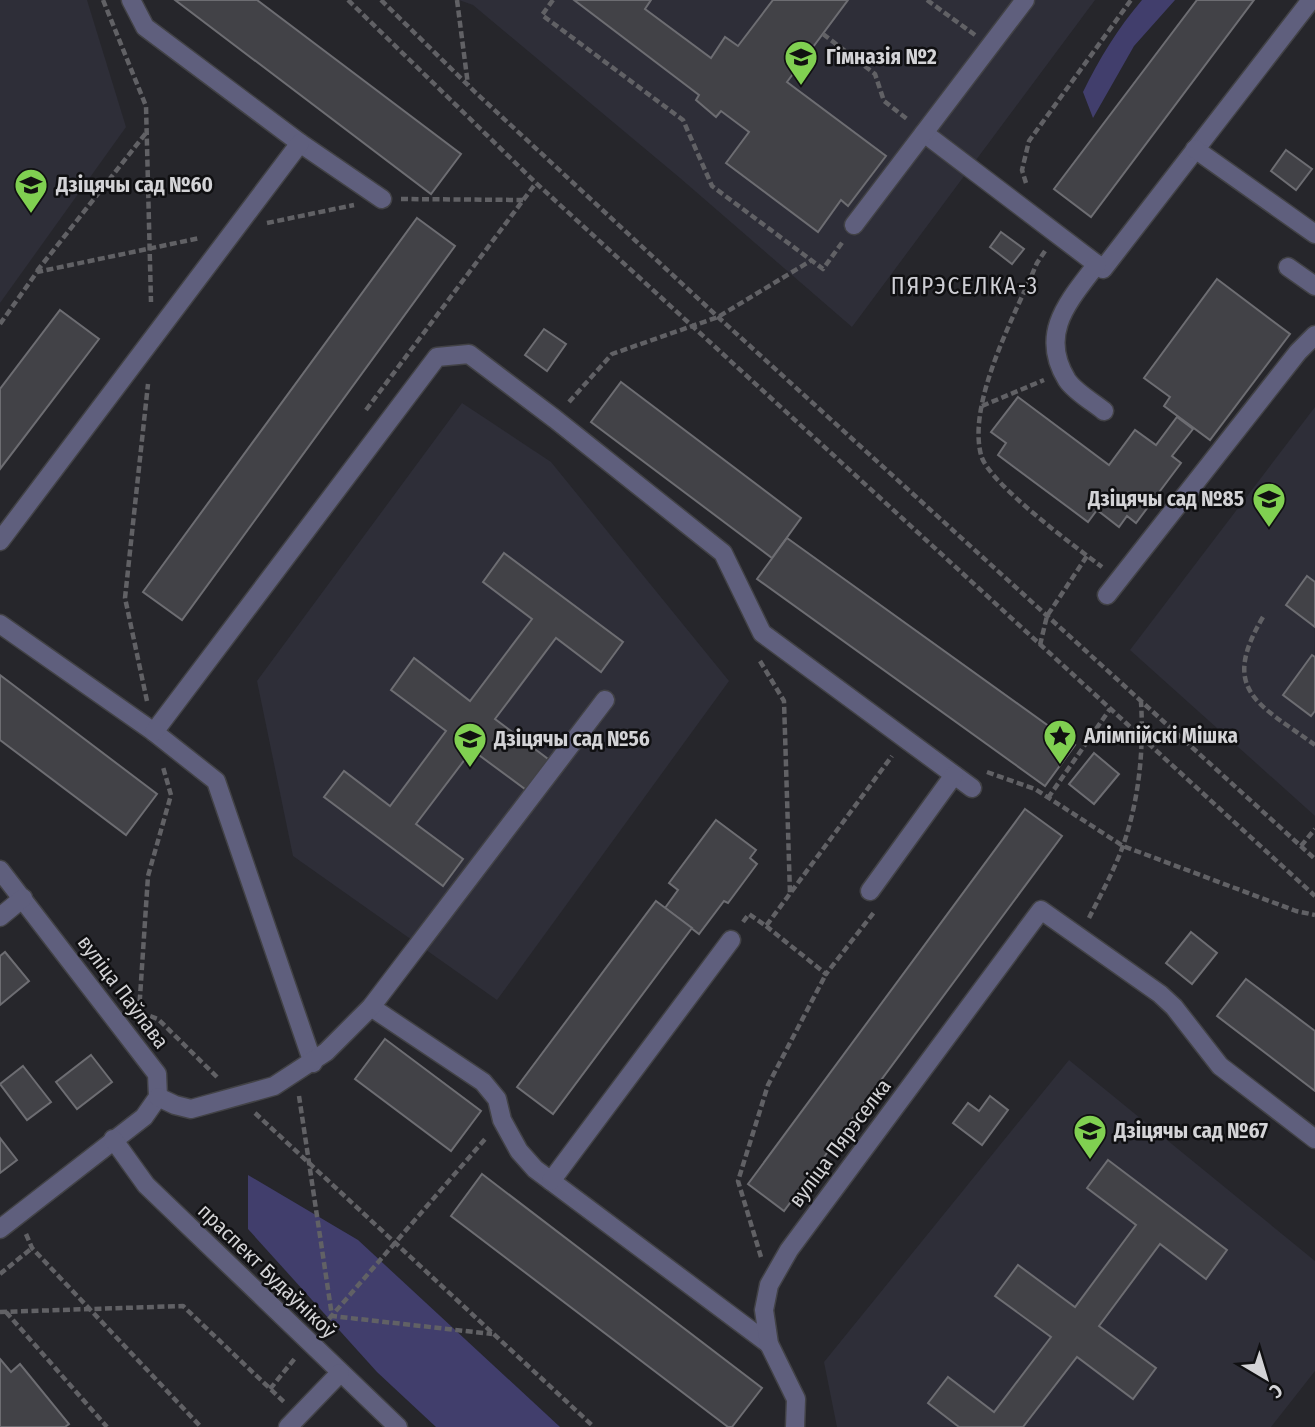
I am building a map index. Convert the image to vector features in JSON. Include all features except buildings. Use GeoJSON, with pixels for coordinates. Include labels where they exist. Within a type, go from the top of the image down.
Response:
{"type":"FeatureCollection","features":[{"type":"Feature","properties":{"kind":"street"},"geometry":{"type":"LineString","coordinates":[[131,0],[145,27],[300,143],[382,199]]}},
{"type":"Feature","properties":{"kind":"street"},"geometry":{"type":"LineString","coordinates":[[854,225],[1025,0]]}},
{"type":"Feature","properties":{"kind":"street"},"geometry":{"type":"LineString","coordinates":[[924,133],[1103,269],[1311,0]]}},
{"type":"Feature","properties":{"kind":"street"},"geometry":{"type":"LineString","coordinates":[[0,541],[300,143]]}},
{"type":"Feature","properties":{"kind":"street"},"geometry":{"type":"LineString","coordinates":[[1195,149],[1315,234]]}},
{"type":"Feature","properties":{"kind":"street"},"geometry":{"type":"LineString","coordinates":[[1097,264],[1060,316],[1054,338],[1068,381],[1104,411]]}},
{"type":"Feature","properties":{"kind":"street"},"geometry":{"type":"LineString","coordinates":[[1288,267],[1315,286]]}},
{"type":"Feature","properties":{"kind":"street"},"geometry":{"type":"LineString","coordinates":[[1107,595],[1298,352],[1315,335]]}},
{"type":"Feature","properties":{"kind":"street"},"geometry":{"type":"LineString","coordinates":[[154,732],[437,357],[469,354],[723,553],[762,633],[972,788]]}},
{"type":"Feature","properties":{"kind":"street"},"geometry":{"type":"LineString","coordinates":[[0,624],[154,732],[216,781],[313,1062]]}},
{"type":"Feature","properties":{"kind":"street"},"geometry":{"type":"LineString","coordinates":[[0,1229],[144,1117],[158,1097],[191,1109],[274,1086],[326,1052],[371,1007],[605,700]]}},
{"type":"Feature","properties":{"kind":"street"},"geometry":{"type":"LineString","coordinates":[[870,891],[954,775]]}},
{"type":"Feature","properties":{"kind":"street","name":"вуліца Паўлава"},"geometry":{"type":"LineString","coordinates":[[0,870],[157,1074],[158,1097]]}},
{"type":"Feature","properties":{"kind":"street"},"geometry":{"type":"LineString","coordinates":[[0,917],[23,898]]}},
{"type":"Feature","properties":{"kind":"street","name":"вуліца Пярэселка"},"geometry":{"type":"LineString","coordinates":[[794,1427],[796,1399],[769,1344],[764,1310],[769,1285],[789,1250],[1041,910],[1080,938]]}},
{"type":"Feature","properties":{"kind":"street"},"geometry":{"type":"LineString","coordinates":[[1080,938],[1160,995],[1174,1007],[1220,1066],[1315,1139]]}},
{"type":"Feature","properties":{"kind":"street"},"geometry":{"type":"LineString","coordinates":[[551,1181],[731,940]]}},
{"type":"Feature","properties":{"kind":"street"},"geometry":{"type":"LineString","coordinates":[[371,1007],[483,1082],[498,1100],[502,1120],[519,1151],[535,1169],[769,1344]]}},
{"type":"Feature","properties":{"kind":"street","name":"праспект Будаўнікоў"},"geometry":{"type":"LineString","coordinates":[[113,1139],[146,1185],[398,1427]]}},
{"type":"Feature","properties":{"kind":"street"},"geometry":{"type":"LineString","coordinates":[[288,1427],[341,1373]]}},
{"type":"Feature","properties":{"kind":"path"},"geometry":{"type":"LineString","coordinates":[[348,0],[536,183],[1315,896]]}},
{"type":"Feature","properties":{"kind":"path"},"geometry":{"type":"LineString","coordinates":[[381,0],[468,85],[718,317],[1315,859]]}},
{"type":"Feature","properties":{"kind":"path"},"geometry":{"type":"LineString","coordinates":[[457,0],[468,85]]}},
{"type":"Feature","properties":{"kind":"path"},"geometry":{"type":"LineString","coordinates":[[553,0],[542,15],[683,120],[712,186],[823,269],[854,225]]}},
{"type":"Feature","properties":{"kind":"path"},"geometry":{"type":"LineString","coordinates":[[928,0],[990,46]]}},
{"type":"Feature","properties":{"kind":"path"},"geometry":{"type":"LineString","coordinates":[[1036,218],[1022,170],[1029,141],[1131,0]]}},
{"type":"Feature","properties":{"kind":"path"},"geometry":{"type":"LineString","coordinates":[[823,34],[875,74],[884,101],[924,133]]}},
{"type":"Feature","properties":{"kind":"path"},"geometry":{"type":"LineString","coordinates":[[37,272],[146,133]]}},
{"type":"Feature","properties":{"kind":"path"},"geometry":{"type":"LineString","coordinates":[[1057,233],[1037,263],[993,368],[979,417],[981,457],[995,477],[1087,556],[1119,579]]}},
{"type":"Feature","properties":{"kind":"path"},"geometry":{"type":"LineString","coordinates":[[555,419],[612,354],[718,317],[812,260]]}},
{"type":"Feature","properties":{"kind":"path"},"geometry":{"type":"LineString","coordinates":[[982,405],[1064,371]]}},
{"type":"Feature","properties":{"kind":"path"},"geometry":{"type":"LineString","coordinates":[[1040,645],[1047,616],[1087,556]]}},
{"type":"Feature","properties":{"kind":"path"},"geometry":{"type":"LineString","coordinates":[[1263,617],[1252,636],[1245,657],[1243,673],[1250,692],[1261,705],[1315,745]]}},
{"type":"Feature","properties":{"kind":"path"},"geometry":{"type":"LineString","coordinates":[[757,656],[784,701],[790,894]]}},
{"type":"Feature","properties":{"kind":"path"},"geometry":{"type":"LineString","coordinates":[[1080,938],[1123,846],[1133,809],[1143,739],[1141,701]]}},
{"type":"Feature","properties":{"kind":"path"},"geometry":{"type":"LineString","coordinates":[[1048,798],[1110,709]]}},
{"type":"Feature","properties":{"kind":"path"},"geometry":{"type":"LineString","coordinates":[[138,1017],[148,876],[171,795],[154,732]]}},
{"type":"Feature","properties":{"kind":"path"},"geometry":{"type":"LineString","coordinates":[[731,940],[748,914],[766,926],[905,739]]}},
{"type":"Feature","properties":{"kind":"path"},"geometry":{"type":"LineString","coordinates":[[972,788],[985,772],[1035,789],[1123,846],[1296,911],[1315,915]]}},
{"type":"Feature","properties":{"kind":"path"},"geometry":{"type":"LineString","coordinates":[[1301,846],[1315,829]]}},
{"type":"Feature","properties":{"kind":"path"},"geometry":{"type":"LineString","coordinates":[[769,1285],[738,1181],[768,1085],[826,974]]}},
{"type":"Feature","properties":{"kind":"path"},"geometry":{"type":"LineString","coordinates":[[122,1026],[147,1015],[158,1019],[237,1096],[594,1427]]}},
{"type":"Feature","properties":{"kind":"path"},"geometry":{"type":"LineString","coordinates":[[296,1071],[332,1316]]}},
{"type":"Feature","properties":{"kind":"path"},"geometry":{"type":"LineString","coordinates":[[2,1311],[183,1306],[270,1389],[502,1120]]}},
{"type":"Feature","properties":{"kind":"path"},"geometry":{"type":"LineString","coordinates":[[19,1213],[32,1248],[201,1427]]}},
{"type":"Feature","properties":{"kind":"path"},"geometry":{"type":"LineString","coordinates":[[0,1274],[32,1248]]}},
{"type":"Feature","properties":{"kind":"path"},"geometry":{"type":"LineString","coordinates":[[2,1311],[107,1427]]}},
{"type":"Feature","properties":{"kind":"path"},"geometry":{"type":"LineString","coordinates":[[332,1316],[494,1334]]}},
{"type":"Feature","properties":{"kind":"shaded area","name":"Дзіцячы сад №60"},"geometry":{"type":"Polygon","coordinates":[[[0,0],[87,0],[126,127],[0,303],[0,0]]]}},
{"type":"Feature","properties":{"kind":"shaded area","name":"Гімназія №2"},"geometry":{"type":"Polygon","coordinates":[[[459,0],[1095,0],[852,327],[680,178],[473,5],[459,0]]]}},
{"type":"Feature","properties":{"kind":"shaded area"},"geometry":{"type":"Polygon","coordinates":[[[1142,0],[1175,0],[1134,46],[1093,118],[1083,92],[1110,44],[1142,0]]]}},
{"type":"Feature","properties":{"kind":"shaded area","name":"Дзіцячы сад №56"},"geometry":{"type":"Polygon","coordinates":[[[462,403],[551,462],[729,681],[497,1000],[293,856],[257,681],[462,403]]]}},
{"type":"Feature","properties":{"kind":"shaded area","name":"Дзіцячы сад №85"},"geometry":{"type":"Polygon","coordinates":[[[1315,407],[1315,816],[1130,650],[1315,407]]]}},
{"type":"Feature","properties":{"kind":"shaded area","name":"Дзіцячы сад №67"},"geometry":{"type":"Polygon","coordinates":[[[1069,1060],[1315,1261],[1315,1371],[1271,1427],[837,1427],[824,1362],[1069,1060]]]}},
{"type":"Feature","properties":{"kind":"shaded area"},"geometry":{"type":"Polygon","coordinates":[[[248,1175],[358,1240],[560,1427],[436,1427],[377,1372],[248,1229],[248,1175]]]}},
{"type":"Feature","properties":{"kind":"place","name":"Гімназія №2"},"geometry":{"type":"Point","coordinates":[801,87]}},
{"type":"Feature","properties":{"kind":"place","name":"Дзіцячы сад №60"},"geometry":{"type":"Point","coordinates":[31,215]}},
{"type":"Feature","properties":{"kind":"place","name":"Дзіцячы сад №85"},"geometry":{"type":"Point","coordinates":[1269,529]}},
{"type":"Feature","properties":{"kind":"place","name":"Алімпійскі Мішка"},"geometry":{"type":"Point","coordinates":[1060,766]}},
{"type":"Feature","properties":{"kind":"place","name":"Дзіцячы сад №56"},"geometry":{"type":"Point","coordinates":[470,769]}},
{"type":"Feature","properties":{"kind":"place","name":"Дзіцячы сад №67"},"geometry":{"type":"Point","coordinates":[1090,1161]}},
{"type":"Feature","properties":{"kind":"district","name":"ПЯРЭСЕЛКА-3"},"geometry":{"type":"Point","coordinates":[965,286]}}]}
